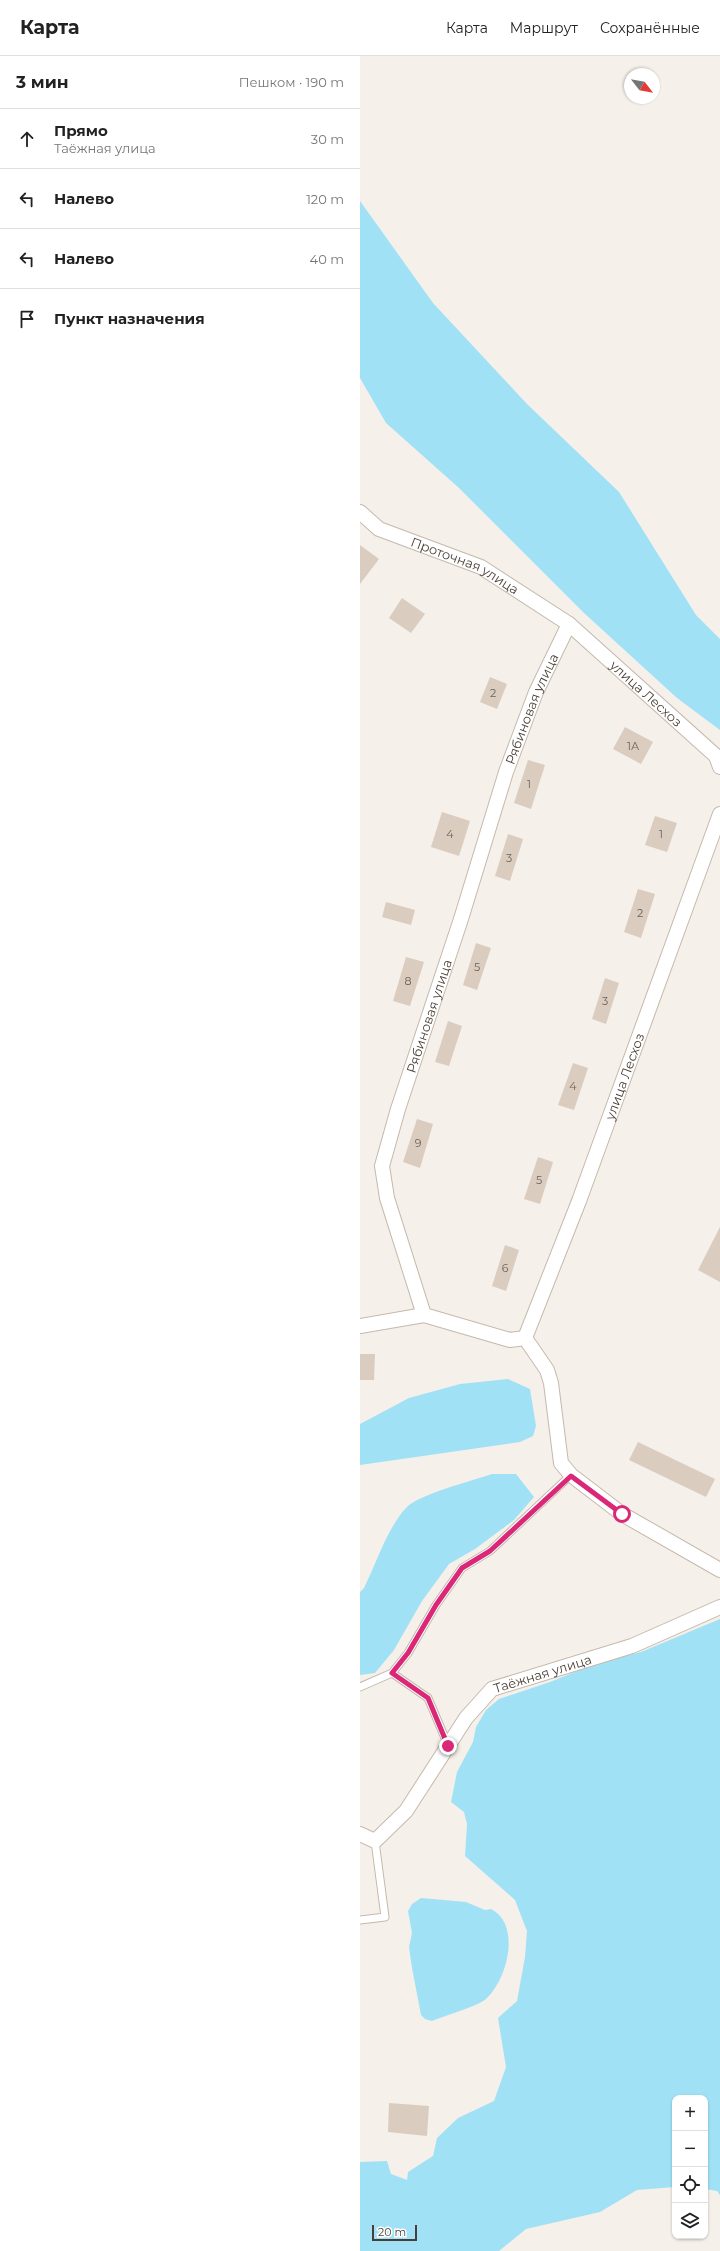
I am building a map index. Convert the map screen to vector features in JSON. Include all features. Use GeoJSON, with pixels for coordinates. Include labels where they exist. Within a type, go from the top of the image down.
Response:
{"type":"FeatureCollection","features":[{"type":"Feature","properties":{"kind":"street","name":"Проточная улица"},"geometry":{"type":"LineString","coordinates":[[360,512],[379,529],[481,567],[568,624]]}},
{"type":"Feature","properties":{"kind":"street","name":"улица Лесхоз"},"geometry":{"type":"LineString","coordinates":[[568,624],[716,756],[720,767]]}},
{"type":"Feature","properties":{"kind":"street","name":"Рябиновая улица"},"geometry":{"type":"LineString","coordinates":[[424,1315],[387,1198],[382,1166],[398,1108],[461,918],[506,772],[536,692],[568,624]]}},
{"type":"Feature","properties":{"kind":"street","name":"улица Лесхоз"},"geometry":{"type":"LineString","coordinates":[[525,1338],[579,1201],[720,814]]}},
{"type":"Feature","properties":{"kind":"street"},"geometry":{"type":"LineString","coordinates":[[360,1326],[424,1315],[510,1340],[525,1338],[547,1370],[552,1383],[561,1463],[571,1476],[622,1514],[720,1570]]}},
{"type":"Feature","properties":{"kind":"street","name":"Таёжная улица"},"geometry":{"type":"LineString","coordinates":[[375,1841],[406,1811],[466,1718],[492,1689],[632,1646],[720,1608]]}},
{"type":"Feature","properties":{"kind":"street"},"geometry":{"type":"LineString","coordinates":[[360,1834],[375,1841]]}},
{"type":"Feature","properties":{"kind":"lane"},"geometry":{"type":"LineString","coordinates":[[360,1688],[392,1673],[408,1653],[436,1605],[462,1568],[490,1551],[571,1476]]}},
{"type":"Feature","properties":{"kind":"lane"},"geometry":{"type":"LineString","coordinates":[[392,1673],[428,1698],[448,1746]]}},
{"type":"Feature","properties":{"kind":"lane"},"geometry":{"type":"LineString","coordinates":[[360,1920],[385,1917],[375,1841]]}},
{"type":"Feature","properties":{"kind":"water"},"geometry":{"type":"Polygon","coordinates":[[[360,201],[433,303],[527,404],[619,492],[696,615],[720,639],[720,730],[677,698],[584,613],[459,488],[386,423],[360,378],[360,201]]]}},
{"type":"Feature","properties":{"kind":"water"},"geometry":{"type":"Polygon","coordinates":[[[508,1379],[530,1389],[536,1426],[533,1436],[520,1442],[360,1465],[360,1424],[409,1398],[460,1384],[508,1379]]]}},
{"type":"Feature","properties":{"kind":"water"},"geometry":{"type":"Polygon","coordinates":[[[492,1474],[516,1474],[534,1497],[514,1520],[475,1549],[449,1564],[422,1601],[394,1650],[375,1673],[360,1675],[360,1592],[364,1588],[394,1524],[400,1515],[413,1502],[434,1493],[492,1474]]]}},
{"type":"Feature","properties":{"kind":"water"},"geometry":{"type":"Polygon","coordinates":[[[720,1619],[720,2195],[717,2191],[708,2190],[708,2095],[672,2095],[672,2187],[637,2190],[600,2212],[526,2229],[499,2251],[360,2251],[360,2162],[387,2161],[391,2174],[407,2180],[408,2172],[433,2156],[437,2138],[458,2118],[494,2101],[506,2067],[498,2018],[517,2001],[525,1957],[527,1931],[515,1900],[465,1856],[467,1824],[464,1812],[451,1802],[457,1772],[473,1742],[476,1727],[486,1710],[499,1699],[550,1682],[597,1663],[641,1652],[720,1619]]]}},
{"type":"Feature","properties":{"kind":"water"},"geometry":{"type":"Polygon","coordinates":[[[421,1898],[466,1902],[485,1910],[491,1909],[501,1917],[506,1927],[509,1939],[505,1966],[494,1990],[486,1999],[469,2008],[432,2021],[425,2019],[421,2015],[409,1947],[412,1933],[408,1911],[412,1904],[421,1898]]]}},
{"type":"Feature","properties":{"kind":"building"},"geometry":{"type":"Polygon","coordinates":[[[360,545],[379,559],[360,584],[360,545]]]}},
{"type":"Feature","properties":{"kind":"building"},"geometry":{"type":"Polygon","coordinates":[[[402,598],[425,614],[411,633],[389,618],[402,598]]]}},
{"type":"Feature","properties":{"kind":"building"},"geometry":{"type":"Polygon","coordinates":[[[490,677],[507,684],[497,709],[480,702],[490,677]]]}},
{"type":"Feature","properties":{"kind":"building"},"geometry":{"type":"Polygon","coordinates":[[[625,727],[653,742],[641,764],[613,749],[625,727]]]}},
{"type":"Feature","properties":{"kind":"building"},"geometry":{"type":"Polygon","coordinates":[[[528,760],[545,765],[531,809],[514,803],[528,760]]]}},
{"type":"Feature","properties":{"kind":"building"},"geometry":{"type":"Polygon","coordinates":[[[442,812],[470,821],[459,856],[431,847],[442,812]]]}},
{"type":"Feature","properties":{"kind":"building"},"geometry":{"type":"Polygon","coordinates":[[[655,816],[677,823],[667,852],[645,845],[655,816]]]}},
{"type":"Feature","properties":{"kind":"building"},"geometry":{"type":"Polygon","coordinates":[[[508,834],[523,839],[510,881],[495,876],[508,834]]]}},
{"type":"Feature","properties":{"kind":"building"},"geometry":{"type":"Polygon","coordinates":[[[638,889],[655,894],[641,938],[624,932],[638,889]]]}},
{"type":"Feature","properties":{"kind":"building"},"geometry":{"type":"Polygon","coordinates":[[[386,902],[415,910],[411,925],[382,917],[386,902]]]}},
{"type":"Feature","properties":{"kind":"building"},"geometry":{"type":"Polygon","coordinates":[[[476,943],[491,948],[477,990],[463,985],[476,943]]]}},
{"type":"Feature","properties":{"kind":"building"},"geometry":{"type":"Polygon","coordinates":[[[406,957],[424,962],[410,1006],[393,1001],[406,957]]]}},
{"type":"Feature","properties":{"kind":"building"},"geometry":{"type":"Polygon","coordinates":[[[605,978],[619,983],[606,1024],[592,1019],[605,978]]]}},
{"type":"Feature","properties":{"kind":"building"},"geometry":{"type":"Polygon","coordinates":[[[448,1021],[462,1026],[449,1066],[435,1062],[448,1021]]]}},
{"type":"Feature","properties":{"kind":"building"},"geometry":{"type":"Polygon","coordinates":[[[573,1063],[588,1068],[574,1110],[558,1105],[573,1063]]]}},
{"type":"Feature","properties":{"kind":"building"},"geometry":{"type":"Polygon","coordinates":[[[417,1119],[433,1124],[420,1168],[403,1162],[417,1119]]]}},
{"type":"Feature","properties":{"kind":"building"},"geometry":{"type":"Polygon","coordinates":[[[538,1157],[553,1162],[540,1204],[524,1199],[538,1157]]]}},
{"type":"Feature","properties":{"kind":"building"},"geometry":{"type":"Polygon","coordinates":[[[720,1227],[720,1282],[698,1270],[720,1227]]]}},
{"type":"Feature","properties":{"kind":"building"},"geometry":{"type":"Polygon","coordinates":[[[505,1245],[519,1250],[506,1291],[492,1286],[505,1245]]]}},
{"type":"Feature","properties":{"kind":"building"},"geometry":{"type":"Polygon","coordinates":[[[360,1354],[375,1354],[374,1380],[360,1380],[360,1354]]]}},
{"type":"Feature","properties":{"kind":"building"},"geometry":{"type":"Polygon","coordinates":[[[638,1442],[715,1479],[706,1497],[629,1460],[638,1442]]]}},
{"type":"Feature","properties":{"kind":"building"},"geometry":{"type":"Polygon","coordinates":[[[389,2103],[429,2106],[427,2136],[388,2132],[389,2103]]]}},
{"type":"Feature","properties":{"kind":"route"},"geometry":{"type":"LineString","coordinates":[[448,1746],[428,1698],[392,1673],[408,1653],[436,1605],[462,1568],[490,1551],[571,1476],[622,1514]]}}]}
